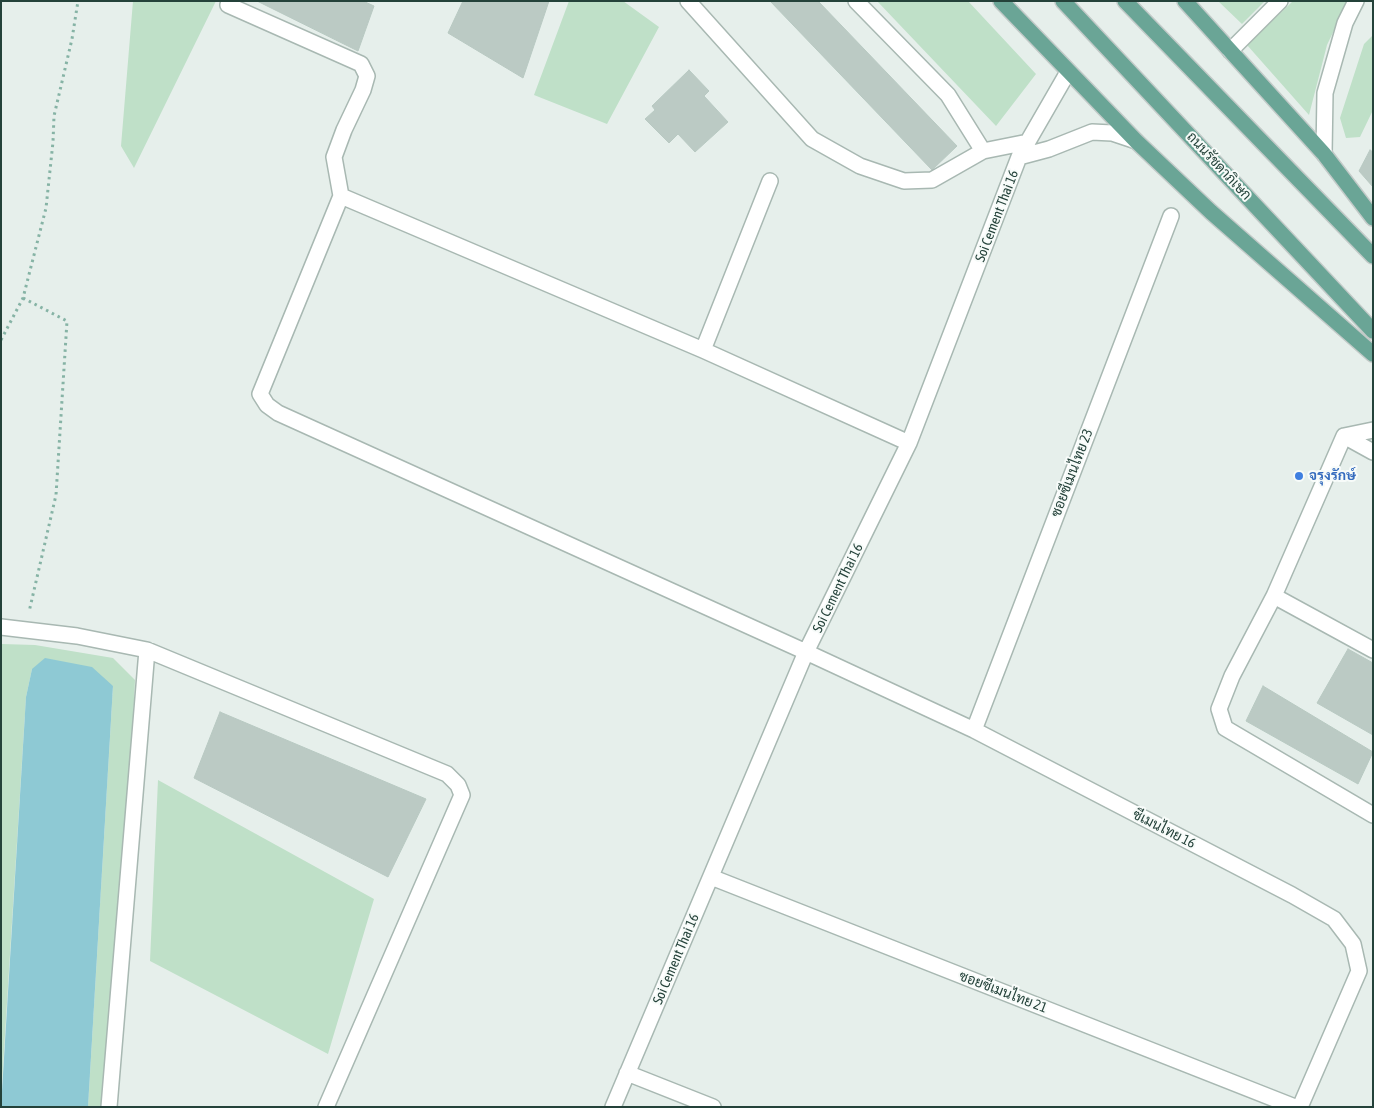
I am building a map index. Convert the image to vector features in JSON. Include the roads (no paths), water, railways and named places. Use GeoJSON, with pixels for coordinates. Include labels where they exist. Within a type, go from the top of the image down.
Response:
{"type":"FeatureCollection","features":[{"type":"Feature","properties":{"kind":"main road"},"geometry":{"type":"LineString","coordinates":[[1001,1],[1136,141],[1211,212],[1373,354]]}},
{"type":"Feature","properties":{"kind":"main road","name":"ถนนรัชดาภิเษก"},"geometry":{"type":"LineString","coordinates":[[1063,1],[1373,331]]}},
{"type":"Feature","properties":{"kind":"main road"},"geometry":{"type":"LineString","coordinates":[[1125,1],[1373,256]]}},
{"type":"Feature","properties":{"kind":"main road"},"geometry":{"type":"LineString","coordinates":[[1185,1],[1324,154],[1373,218]]}},
{"type":"Feature","properties":{"kind":"street"},"geometry":{"type":"LineString","coordinates":[[688,1],[812,139],[860,166],[904,180],[932,180],[983,151],[1028,142]]}},
{"type":"Feature","properties":{"kind":"street"},"geometry":{"type":"LineString","coordinates":[[856,1],[948,95],[983,151]]}},
{"type":"Feature","properties":{"kind":"street"},"geometry":{"type":"LineString","coordinates":[[1230,51],[1280,1]]}},
{"type":"Feature","properties":{"kind":"street"},"geometry":{"type":"LineString","coordinates":[[1324,154],[1325,93],[1345,23],[1356,1]]}},
{"type":"Feature","properties":{"kind":"street"},"geometry":{"type":"LineString","coordinates":[[228,5],[361,64],[365,69],[367,76],[363,90],[344,130],[334,157],[341,196],[703,350],[909,443]]}},
{"type":"Feature","properties":{"kind":"street","name":"Soi Cement Thai 16"},"geometry":{"type":"LineString","coordinates":[[613,1107],[806,652],[909,443],[1019,157],[1068,72]]}},
{"type":"Feature","properties":{"kind":"street"},"geometry":{"type":"LineString","coordinates":[[1019,157],[1049,150],[1092,132],[1112,133],[1136,141]]}},
{"type":"Feature","properties":{"kind":"street"},"geometry":{"type":"LineString","coordinates":[[703,350],[770,181]]}},
{"type":"Feature","properties":{"kind":"street","name":"ซีเมนไทย 16"},"geometry":{"type":"LineString","coordinates":[[341,196],[260,394],[267,405],[278,413],[974,730],[1292,895],[1334,919],[1353,944],[1359,971],[1300,1107]]}},
{"type":"Feature","properties":{"kind":"street","name":"ซอยซีเมนไทย 23"},"geometry":{"type":"LineString","coordinates":[[974,730],[1171,216]]}},
{"type":"Feature","properties":{"kind":"street"},"geometry":{"type":"LineString","coordinates":[[1344,436],[1373,430]]}},
{"type":"Feature","properties":{"kind":"street"},"geometry":{"type":"LineString","coordinates":[[1344,436],[1373,452]]}},
{"type":"Feature","properties":{"kind":"street"},"geometry":{"type":"LineString","coordinates":[[1344,436],[1274,596],[1232,676],[1219,709],[1225,728],[1373,815]]}},
{"type":"Feature","properties":{"kind":"street"},"geometry":{"type":"LineString","coordinates":[[1274,596],[1373,650]]}},
{"type":"Feature","properties":{"kind":"street"},"geometry":{"type":"LineString","coordinates":[[1,627],[77,636],[147,650],[448,774],[458,785],[462,795],[326,1107]]}},
{"type":"Feature","properties":{"kind":"street"},"geometry":{"type":"LineString","coordinates":[[109,1107],[147,650]]}},
{"type":"Feature","properties":{"kind":"street","name":"ซอยซีเมนไทย 21"},"geometry":{"type":"LineString","coordinates":[[711,877],[1295,1107]]}},
{"type":"Feature","properties":{"kind":"street"},"geometry":{"type":"LineString","coordinates":[[628,1073],[713,1107]]}},
{"type":"Feature","properties":{"kind":"water"},"geometry":{"type":"Polygon","coordinates":[[[45,658],[92,667],[113,686],[88,1107],[1,1107],[26,697],[32,669],[45,658]]]}},
{"type":"Feature","properties":{"kind":"place","name":"จรุงรักษ์"},"geometry":{"type":"Point","coordinates":[1299,476]}}]}
